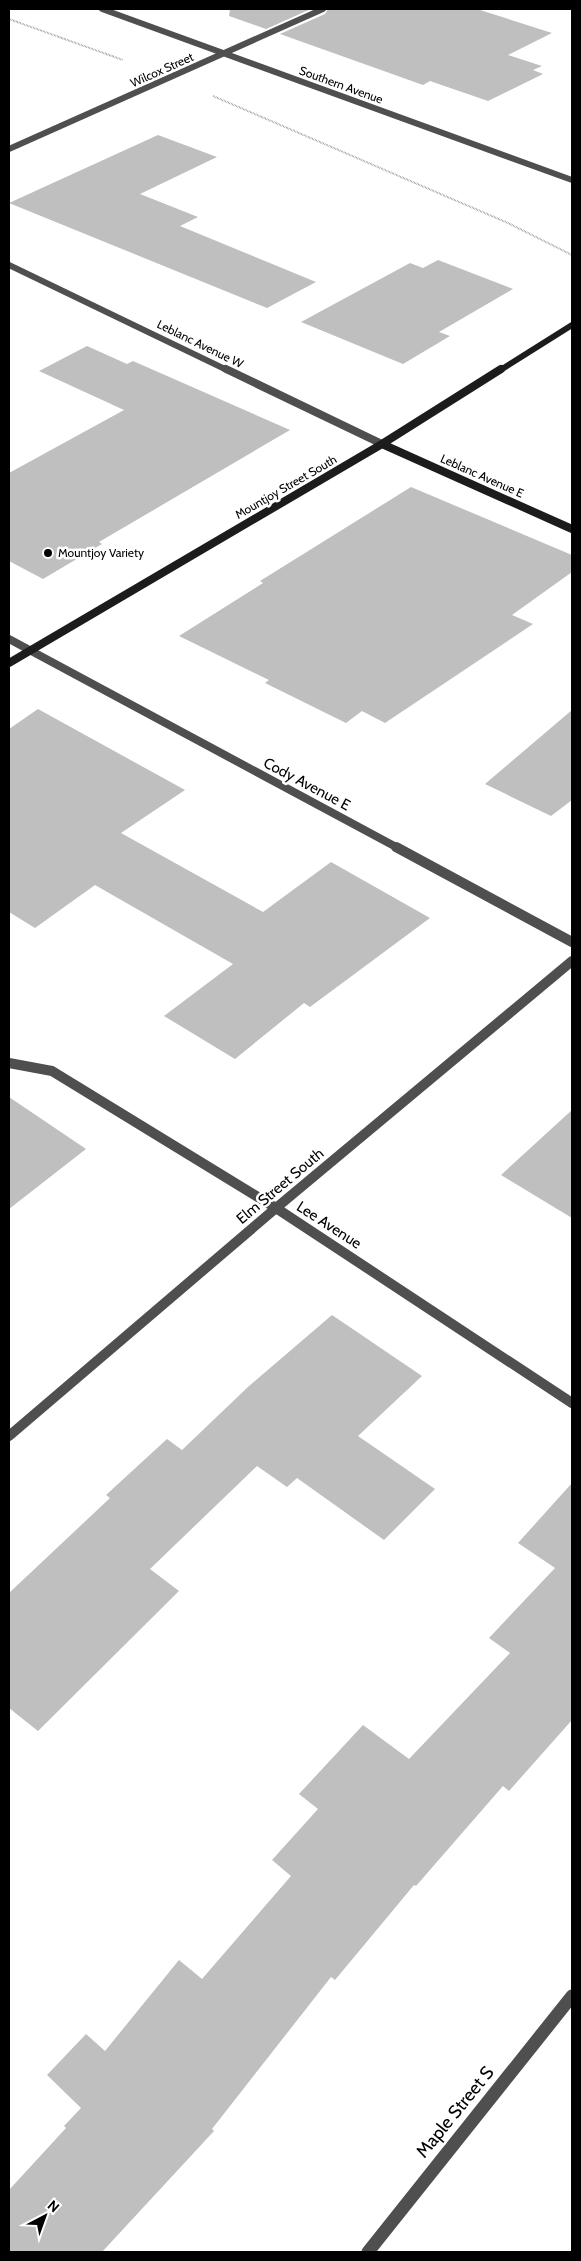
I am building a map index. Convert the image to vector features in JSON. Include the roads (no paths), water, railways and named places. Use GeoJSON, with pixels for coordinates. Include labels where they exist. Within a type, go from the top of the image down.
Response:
{"type":"FeatureCollection","features":[{"type":"Feature","properties":{"kind":"street","name":"Southern Avenue"},"geometry":{"type":"LineString","coordinates":[[102,9],[572,180]]}},
{"type":"Feature","properties":{"kind":"street","name":"Wilcox Street"},"geometry":{"type":"LineString","coordinates":[[9,149],[323,9]]}},
{"type":"Feature","properties":{"kind":"street","name":"Leblanc Avenue W"},"geometry":{"type":"LineString","coordinates":[[9,265],[382,444]]}},
{"type":"Feature","properties":{"kind":"street","name":"Mountjoy Street South"},"geometry":{"type":"LineString","coordinates":[[9,663],[382,444],[572,326]]}},
{"type":"Feature","properties":{"kind":"street","name":"Leblanc Avenue E"},"geometry":{"type":"LineString","coordinates":[[382,444],[572,529]]}},
{"type":"Feature","properties":{"kind":"street","name":"Cody Avenue E"},"geometry":{"type":"LineString","coordinates":[[9,639],[572,942]]}},
{"type":"Feature","properties":{"kind":"street","name":"Elm Street South"},"geometry":{"type":"LineString","coordinates":[[9,1436],[276,1208],[572,961]]}},
{"type":"Feature","properties":{"kind":"street","name":"Lee Avenue"},"geometry":{"type":"LineString","coordinates":[[9,1063],[52,1071],[276,1208],[572,1403]]}},
{"type":"Feature","properties":{"kind":"street","name":"Maple Street S"},"geometry":{"type":"LineString","coordinates":[[368,2252],[572,1996]]}},
{"type":"Feature","properties":{"kind":"place","name":"Mountjoy Variety"},"geometry":{"type":"Point","coordinates":[48,553]}}]}
